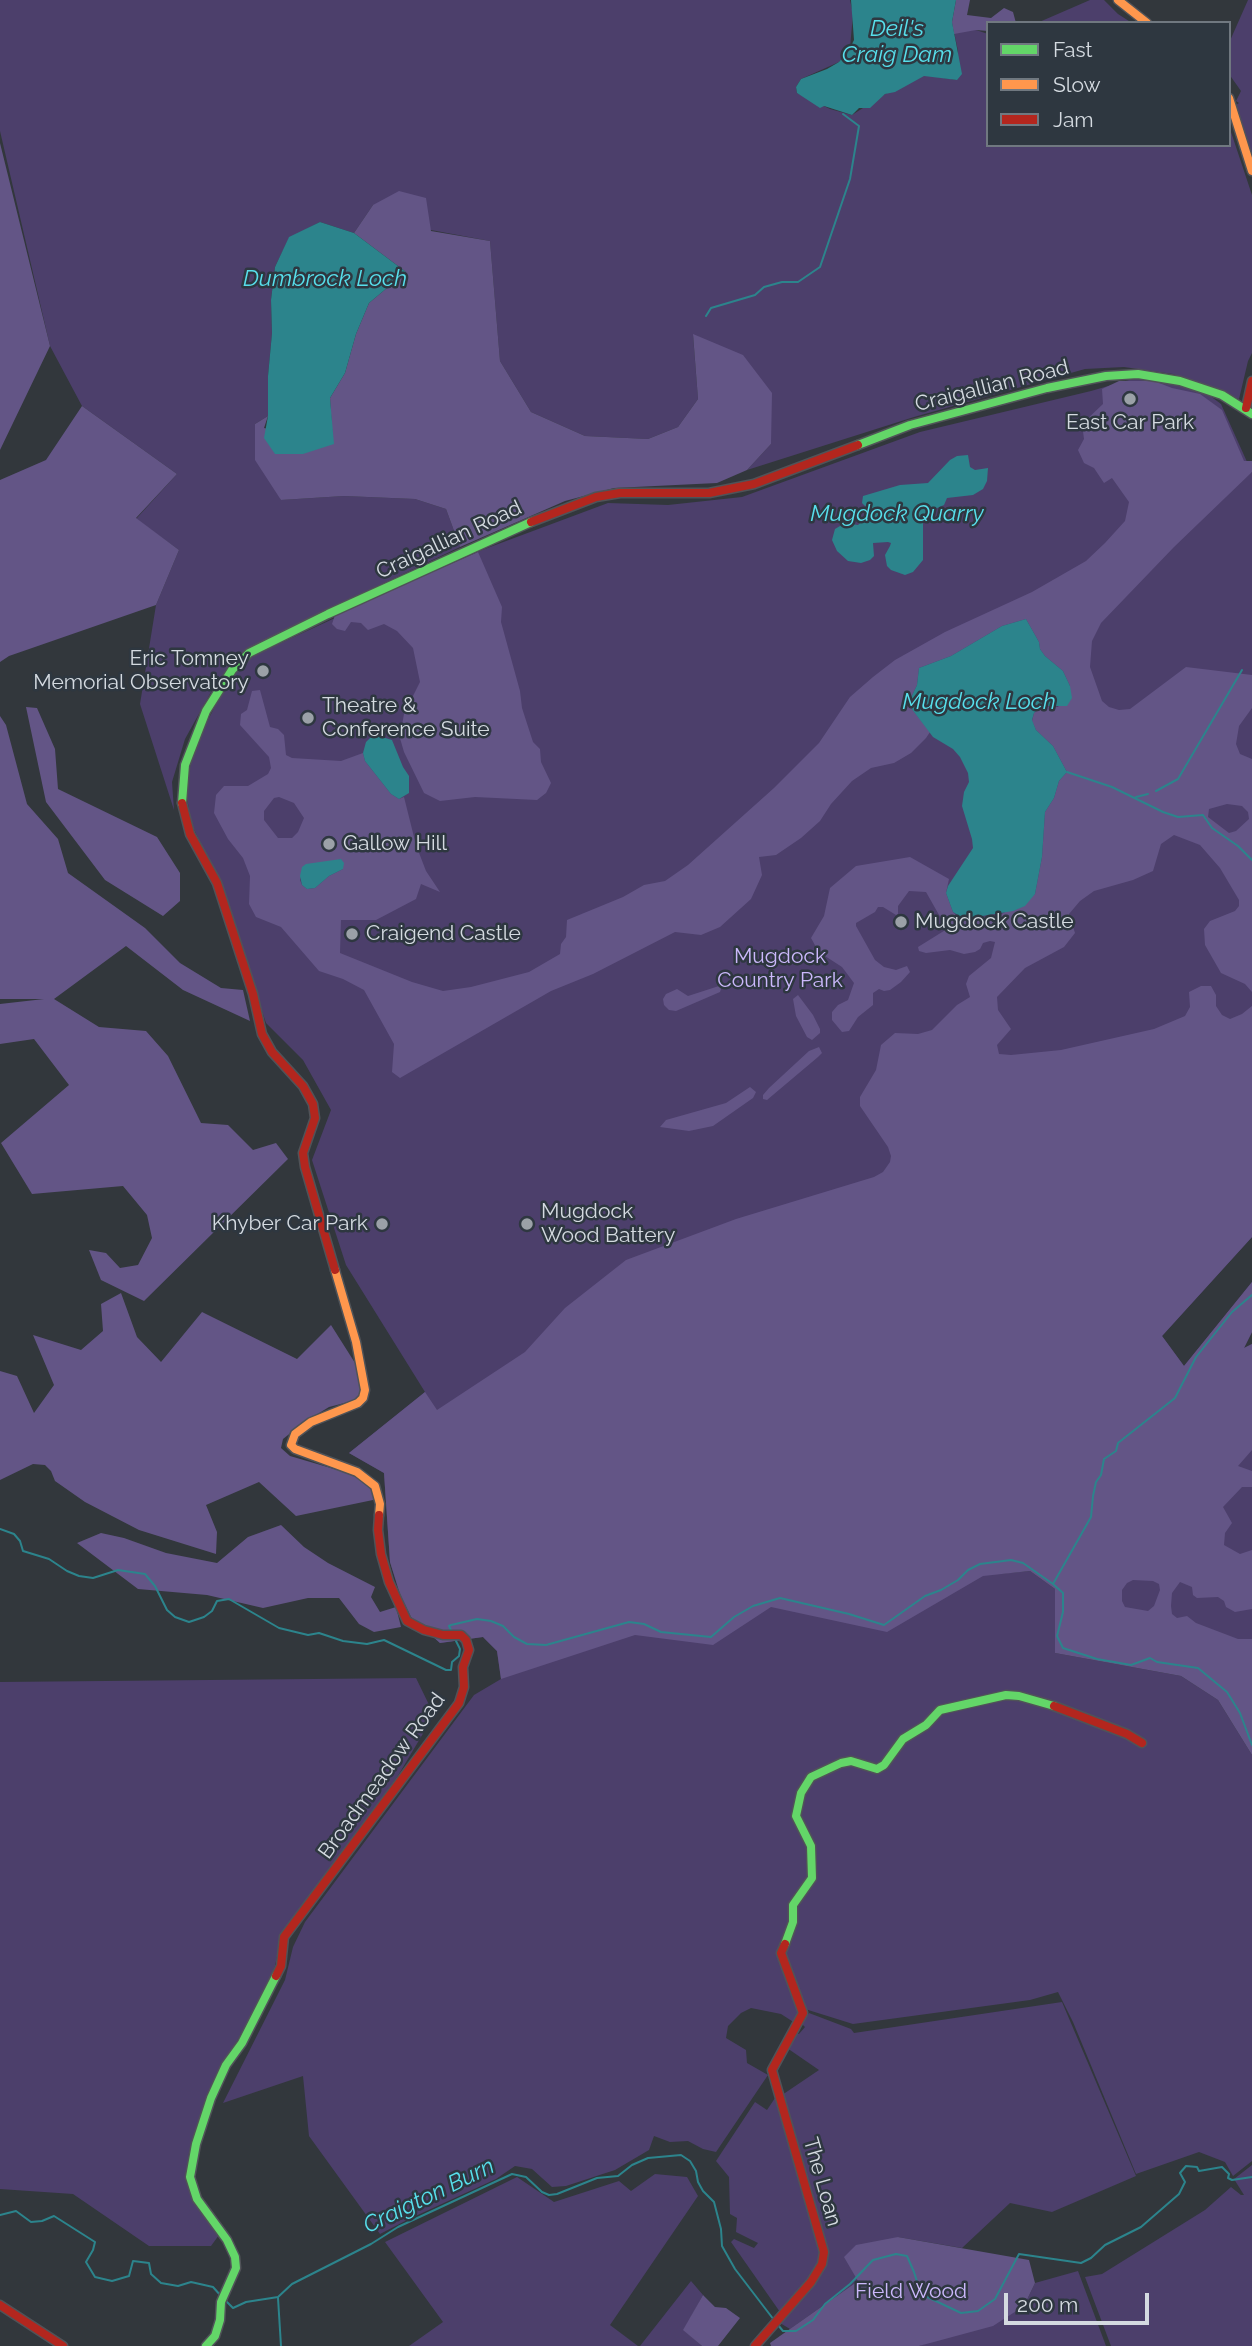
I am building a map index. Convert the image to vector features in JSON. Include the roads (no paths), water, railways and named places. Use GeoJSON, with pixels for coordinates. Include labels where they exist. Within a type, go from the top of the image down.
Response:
{"type":"FeatureCollection","features":[{"type":"Feature","properties":{"kind":"street"},"geometry":{"type":"LineString","coordinates":[[1118,0],[1144,21]]}},
{"type":"Feature","properties":{"kind":"street"},"geometry":{"type":"LineString","coordinates":[[1231,104],[1252,170]]}},
{"type":"Feature","properties":{"kind":"street","name":"Craigallian Road"},"geometry":{"type":"LineString","coordinates":[[313,1203],[303,1153],[315,1118],[313,1104],[303,1086],[272,1052],[262,1034],[253,994],[217,883],[190,834],[182,804],[189,750],[220,687],[249,653],[548,514],[596,497],[620,493],[709,493],[754,484],[910,425],[1047,388],[1106,376],[1138,374],[1180,381],[1222,395],[1249,411]]}},
{"type":"Feature","properties":{"kind":"street"},"geometry":{"type":"LineString","coordinates":[[1249,411],[1252,381]]}},
{"type":"Feature","properties":{"kind":"street","name":"Broadmeadow Road"},"geometry":{"type":"LineString","coordinates":[[206,2346],[215,2336],[222,2299],[236,2268],[235,2256],[227,2240],[197,2199],[190,2177],[196,2144],[211,2098],[281,1965],[284,1937],[459,1703],[464,1687],[463,1667],[469,1650],[466,1640],[458,1635],[446,1636],[413,1626],[400,1605],[381,1554],[378,1530],[380,1504],[375,1486],[357,1472],[295,1449],[291,1445],[295,1434],[311,1422],[358,1403],[365,1390],[356,1342],[313,1203]]}},
{"type":"Feature","properties":{"kind":"street","name":"The Loan"},"geometry":{"type":"LineString","coordinates":[[755,2346],[811,2282],[822,2263],[824,2252],[772,2070],[803,2012],[781,1953],[793,1923],[793,1905],[812,1878],[811,1846],[796,1816],[801,1793],[811,1777],[851,1761],[877,1769],[884,1765],[903,1739],[926,1725],[940,1710],[1006,1695],[1019,1696],[1059,1708],[1127,1734],[1142,1743]]}},
{"type":"Feature","properties":{"kind":"street"},"geometry":{"type":"LineString","coordinates":[[0,2305],[64,2346]]}},
{"type":"Feature","properties":{"kind":"water","name":"Deil's Craig Dam"},"geometry":{"type":"Polygon","coordinates":[[[851,0],[956,0],[952,22],[962,74],[957,80],[924,76],[895,92],[885,94],[870,108],[859,108],[852,115],[824,106],[820,108],[797,93],[796,87],[801,79],[839,62],[850,48],[854,40],[851,0]]]}},
{"type":"Feature","properties":{"kind":"water","name":"Dumbrock Loch"},"geometry":{"type":"Polygon","coordinates":[[[320,222],[354,233],[406,272],[369,303],[356,334],[345,373],[330,398],[334,444],[303,454],[275,454],[264,438],[268,416],[271,300],[275,267],[289,237],[320,222]]]}},
{"type":"Feature","properties":{"kind":"water","name":"Mugdock Quarry"},"geometry":{"type":"Polygon","coordinates":[[[968,455],[970,467],[975,470],[988,468],[987,481],[983,489],[973,495],[947,498],[944,505],[926,513],[923,519],[923,560],[913,572],[905,575],[887,566],[885,555],[891,543],[888,542],[873,543],[874,556],[861,563],[848,561],[837,551],[832,540],[835,529],[845,523],[858,525],[871,512],[862,503],[863,496],[900,485],[928,483],[950,460],[968,455]]]}},
{"type":"Feature","properties":{"kind":"water","name":"Mugdock Loch"},"geometry":{"type":"Polygon","coordinates":[[[1026,619],[1040,649],[1063,671],[1070,686],[1072,698],[1067,706],[1042,706],[1034,713],[1032,720],[1036,730],[1053,746],[1067,772],[1059,781],[1054,798],[1045,812],[1042,857],[1035,894],[1025,906],[1013,911],[964,919],[953,912],[946,893],[973,848],[962,806],[969,782],[968,773],[960,757],[953,749],[933,737],[908,704],[917,685],[919,668],[951,656],[1002,626],[1026,619]]]}},
{"type":"Feature","properties":{"kind":"water"},"geometry":{"type":"Polygon","coordinates":[[[379,736],[392,740],[409,776],[409,793],[399,799],[391,794],[365,761],[363,753],[366,742],[371,737],[379,736]]]}},
{"type":"Feature","properties":{"kind":"water"},"geometry":{"type":"Polygon","coordinates":[[[341,859],[344,863],[343,869],[315,888],[307,889],[302,885],[300,876],[302,867],[306,864],[341,859]]]}},
{"type":"Feature","properties":{"kind":"waterway"},"geometry":{"type":"LineString","coordinates":[[706,316],[711,308],[755,295],[764,287],[782,282],[798,282],[820,267],[850,179],[859,126],[843,114]]}},
{"type":"Feature","properties":{"kind":"waterway"},"geometry":{"type":"LineString","coordinates":[[1156,791],[1178,779],[1242,670]]}},
{"type":"Feature","properties":{"kind":"waterway"},"geometry":{"type":"LineString","coordinates":[[1067,772],[1112,787],[1178,817],[1203,815],[1212,828],[1238,846],[1252,860]]}},
{"type":"Feature","properties":{"kind":"waterway"},"geometry":{"type":"LineString","coordinates":[[1136,797],[1148,794]]}},
{"type":"Feature","properties":{"kind":"waterway"},"geometry":{"type":"LineString","coordinates":[[1053,1584],[1091,1517],[1096,1482],[1101,1475],[1104,1459],[1116,1451],[1118,1443],[1175,1398],[1196,1357],[1232,1312],[1252,1295]]}},
{"type":"Feature","properties":{"kind":"waterway"},"geometry":{"type":"LineString","coordinates":[[0,1529],[14,1534],[23,1551],[49,1559],[79,1576],[93,1578],[118,1570],[145,1574],[155,1586],[167,1610],[175,1617],[189,1622],[204,1617],[212,1611],[217,1601],[229,1599],[279,1628],[308,1635],[319,1633],[343,1641],[367,1644],[384,1640],[446,1670],[451,1670],[452,1662],[459,1656],[460,1649],[454,1637]]}},
{"type":"Feature","properties":{"kind":"waterway"},"geometry":{"type":"LineString","coordinates":[[452,1632],[449,1626],[477,1619],[503,1626],[514,1637],[527,1644],[546,1645],[629,1622],[644,1624],[661,1632],[711,1637],[734,1617],[753,1606],[780,1598],[884,1625],[925,1596],[958,1580],[968,1570],[980,1564],[1011,1560],[1023,1563],[1063,1593],[1063,1612],[1057,1636],[1063,1648],[1097,1659],[1131,1665],[1150,1658],[1157,1662],[1198,1668],[1227,1692],[1240,1713],[1252,1745]]}},
{"type":"Feature","properties":{"kind":"waterway","name":"Craigton Burn"},"geometry":{"type":"LineString","coordinates":[[225,2300],[233,2308],[246,2302],[278,2297],[292,2284],[371,2244],[398,2227],[512,2174],[526,2177],[549,2195],[597,2178],[618,2176],[632,2165],[648,2158],[681,2155],[690,2161],[703,2191],[714,2202],[722,2246],[735,2269],[774,2320]]}},
{"type":"Feature","properties":{"kind":"waterway","name":"Craigton Burn"},"geometry":{"type":"LineString","coordinates":[[778,2325],[783,2331],[796,2331],[813,2320],[825,2304],[850,2284],[873,2260],[896,2254],[907,2256],[921,2294],[961,2313],[978,2311],[995,2299],[1019,2254],[1081,2263],[1105,2245],[1141,2227],[1179,2194],[1185,2182],[1180,2173],[1186,2166],[1197,2167],[1199,2171],[1222,2167],[1232,2180],[1252,2177]]}},
{"type":"Feature","properties":{"kind":"waterway","name":"Craigton Burn"},"geometry":{"type":"LineString","coordinates":[[0,2215],[16,2211],[31,2222],[54,2216],[95,2242],[86,2262],[95,2277],[112,2281],[129,2276],[133,2261],[149,2263],[151,2274],[161,2283],[178,2286],[191,2282],[213,2287],[221,2296]]}},
{"type":"Feature","properties":{"kind":"waterway"},"geometry":{"type":"LineString","coordinates":[[278,2298],[281,2346]]}},
{"type":"Feature","properties":{"kind":"place","name":"East Car Park"},"geometry":{"type":"Point","coordinates":[1130,399]}},
{"type":"Feature","properties":{"kind":"place","name":"Eric Tomney Memorial Observatory"},"geometry":{"type":"Point","coordinates":[263,671]}},
{"type":"Feature","properties":{"kind":"place","name":"Theatre & Conference Suite"},"geometry":{"type":"Point","coordinates":[308,718]}},
{"type":"Feature","properties":{"kind":"place","name":"Gallow Hill"},"geometry":{"type":"Point","coordinates":[329,844]}},
{"type":"Feature","properties":{"kind":"place","name":"Mugdock Castle"},"geometry":{"type":"Point","coordinates":[901,922]}},
{"type":"Feature","properties":{"kind":"place","name":"Craigend Castle"},"geometry":{"type":"Point","coordinates":[352,934]}},
{"type":"Feature","properties":{"kind":"place","name":"Khyber Car Park"},"geometry":{"type":"Point","coordinates":[382,1224]}},
{"type":"Feature","properties":{"kind":"place","name":"Mugdock Wood Battery"},"geometry":{"type":"Point","coordinates":[527,1224]}},
{"type":"Feature","properties":{"kind":"park label","name":"Mugdock Country Park"},"geometry":{"type":"Point","coordinates":[780,969]}},
{"type":"Feature","properties":{"kind":"park label","name":"Field Wood"},"geometry":{"type":"Point","coordinates":[911,2292]}}]}
